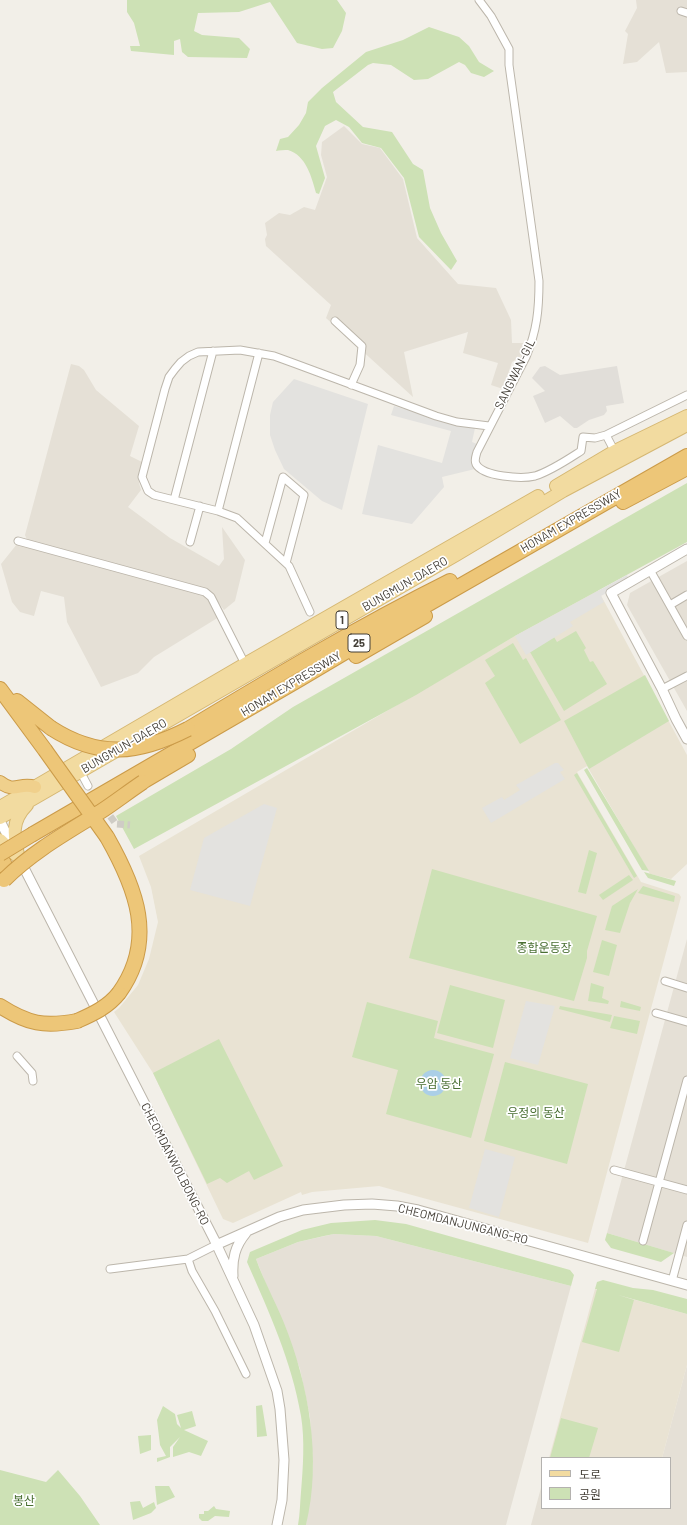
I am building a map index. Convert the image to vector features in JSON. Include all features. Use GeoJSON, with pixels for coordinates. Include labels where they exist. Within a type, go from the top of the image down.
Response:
{"type":"FeatureCollection","features":[{"type":"Feature","properties":{"kind":"highway","name":"HONAM EXPRESSWAY"},"geometry":{"type":"LineString","coordinates":[[1,861],[369,638],[614,496],[687,456]]}},
{"type":"Feature","properties":{"kind":"highway","name":"HONAM EXPRESSWAY"},"geometry":{"type":"LineString","coordinates":[[35,839],[143,782],[307,684],[619,504],[687,468]]}},
{"type":"Feature","properties":{"kind":"highway"},"geometry":{"type":"LineString","coordinates":[[0,681],[17,701],[51,728],[73,741],[97,748],[143,748],[159,743],[188,729],[290,667],[391,610],[506,551],[570,515],[614,496]]}},
{"type":"Feature","properties":{"kind":"highway"},"geometry":{"type":"LineString","coordinates":[[0,689],[99,839],[113,863],[123,886],[132,919],[131,948],[126,967],[119,981],[98,1003],[76,1017],[59,1024],[34,1022],[22,1019],[0,1006]]}},
{"type":"Feature","properties":{"kind":"highway"},"geometry":{"type":"LineString","coordinates":[[0,703],[42,752]]}},
{"type":"Feature","properties":{"kind":"highway"},"geometry":{"type":"LineString","coordinates":[[0,782],[7,788],[27,785],[36,792]]}},
{"type":"Feature","properties":{"kind":"highway"},"geometry":{"type":"LineString","coordinates":[[2,883],[24,862],[41,849],[101,812],[143,782]]}},
{"type":"Feature","properties":{"kind":"highway"},"geometry":{"type":"LineString","coordinates":[[0,1000],[16,1010],[37,1017],[76,1017]]}},
{"type":"Feature","properties":{"kind":"main road","name":"BUNGMUN-DAERO"},"geometry":{"type":"LineString","coordinates":[[0,820],[36,792],[245,664],[470,536],[687,416]]}},
{"type":"Feature","properties":{"kind":"main road","name":"BUNGMUN-DAERO"},"geometry":{"type":"LineString","coordinates":[[0,807],[80,772],[456,555],[563,491],[617,456],[687,425]]}},
{"type":"Feature","properties":{"kind":"main road"},"geometry":{"type":"LineString","coordinates":[[19,859],[14,837],[15,824],[20,813],[36,792]]}},
{"type":"Feature","properties":{"kind":"main road"},"geometry":{"type":"LineString","coordinates":[[0,840],[19,859]]}},
{"type":"Feature","properties":{"kind":"street","name":"SANGWAN-GIL"},"geometry":{"type":"LineString","coordinates":[[479,0],[491,16],[509,49],[509,65],[539,281],[539,304],[536,331],[532,342],[526,357],[489,426],[475,457],[476,463],[480,468],[487,472],[502,476],[523,478],[543,473],[581,451],[583,437],[595,438],[606,435],[687,395]]}},
{"type":"Feature","properties":{"kind":"street"},"geometry":{"type":"LineString","coordinates":[[335,321],[362,346],[360,365],[351,385]]}},
{"type":"Feature","properties":{"kind":"street"},"geometry":{"type":"LineString","coordinates":[[310,612],[286,563],[237,518],[200,506],[154,495],[148,491],[142,477],[169,377],[181,362],[198,352],[240,350],[259,353],[296,364],[436,416],[457,422],[489,426]]}},
{"type":"Feature","properties":{"kind":"street"},"geometry":{"type":"LineString","coordinates":[[174,500],[213,351]]}},
{"type":"Feature","properties":{"kind":"street"},"geometry":{"type":"LineString","coordinates":[[218,511],[259,353]]}},
{"type":"Feature","properties":{"kind":"street"},"geometry":{"type":"LineString","coordinates":[[606,435],[617,456]]}},
{"type":"Feature","properties":{"kind":"street"},"geometry":{"type":"LineString","coordinates":[[265,543],[283,477],[304,495],[286,563]]}},
{"type":"Feature","properties":{"kind":"street"},"geometry":{"type":"LineString","coordinates":[[190,542],[200,506]]}},
{"type":"Feature","properties":{"kind":"street"},"geometry":{"type":"LineString","coordinates":[[18,541],[205,592],[211,597],[245,664]]}},
{"type":"Feature","properties":{"kind":"street"},"geometry":{"type":"LineString","coordinates":[[687,549],[611,593],[687,739]]}},
{"type":"Feature","properties":{"kind":"street"},"geometry":{"type":"LineString","coordinates":[[650,570],[687,635]]}},
{"type":"Feature","properties":{"kind":"street"},"geometry":{"type":"LineString","coordinates":[[670,605],[687,596]]}},
{"type":"Feature","properties":{"kind":"street"},"geometry":{"type":"LineString","coordinates":[[662,689],[687,676]]}},
{"type":"Feature","properties":{"kind":"street"},"geometry":{"type":"LineString","coordinates":[[668,701],[687,728]]}},
{"type":"Feature","properties":{"kind":"street"},"geometry":{"type":"LineString","coordinates":[[80,772],[88,786]]}},
{"type":"Feature","properties":{"kind":"street","name":"CHEOMDANWOLBONG-RO"},"geometry":{"type":"LineString","coordinates":[[0,820],[216,1246],[254,1325],[277,1390],[282,1428],[284,1460],[282,1500],[277,1525]]}},
{"type":"Feature","properties":{"kind":"street"},"geometry":{"type":"LineString","coordinates":[[665,981],[687,988]]}},
{"type":"Feature","properties":{"kind":"street"},"geometry":{"type":"LineString","coordinates":[[656,1013],[687,1022]]}},
{"type":"Feature","properties":{"kind":"street"},"geometry":{"type":"LineString","coordinates":[[17,1056],[32,1073],[33,1081]]}},
{"type":"Feature","properties":{"kind":"street"},"geometry":{"type":"LineString","coordinates":[[643,1241],[687,1080]]}},
{"type":"Feature","properties":{"kind":"street"},"geometry":{"type":"LineString","coordinates":[[614,1170],[687,1190]]}},
{"type":"Feature","properties":{"kind":"street","name":"CHEOMDANJUNGANG-RO"},"geometry":{"type":"LineString","coordinates":[[216,1246],[279,1217],[303,1210],[344,1205],[372,1204],[397,1206],[441,1216],[687,1285]]}},
{"type":"Feature","properties":{"kind":"street"},"geometry":{"type":"LineString","coordinates":[[672,1281],[686,1234],[687,1225]]}},
{"type":"Feature","properties":{"kind":"street"},"geometry":{"type":"LineString","coordinates":[[233,1280],[235,1251],[241,1239],[248,1231]]}},
{"type":"Feature","properties":{"kind":"street"},"geometry":{"type":"LineString","coordinates":[[110,1269],[188,1259],[216,1246]]}},
{"type":"Feature","properties":{"kind":"street"},"geometry":{"type":"LineString","coordinates":[[188,1259],[192,1271],[215,1311],[246,1374]]}},
{"type":"Feature","properties":{"kind":"shaded area"},"geometry":{"type":"Polygon","coordinates":[[[636,0],[687,0],[687,72],[666,73],[659,42],[637,62],[623,64],[628,34],[625,31],[637,8],[636,0]]]}},
{"type":"Feature","properties":{"kind":"shaded area"},"geometry":{"type":"Polygon","coordinates":[[[344,126],[362,144],[380,148],[403,179],[417,238],[458,284],[496,288],[511,320],[512,343],[526,343],[520,357],[512,362],[503,389],[491,385],[498,363],[463,353],[468,332],[404,352],[413,397],[326,318],[331,305],[266,246],[265,239],[267,235],[265,223],[279,213],[290,215],[304,207],[315,210],[327,177],[321,155],[322,142],[344,126]]]}},
{"type":"Feature","properties":{"kind":"shaded area"},"geometry":{"type":"Polygon","coordinates":[[[71,364],[79,366],[84,370],[96,390],[139,426],[130,456],[142,462],[139,475],[141,490],[128,507],[170,538],[219,566],[224,559],[222,527],[245,560],[235,601],[224,610],[208,589],[28,542],[25,535],[71,364]]]}},
{"type":"Feature","properties":{"kind":"shaded area"},"geometry":{"type":"Polygon","coordinates":[[[545,366],[560,375],[617,366],[624,403],[606,406],[607,411],[604,415],[589,420],[577,428],[574,428],[560,416],[545,423],[533,396],[545,391],[532,378],[540,367],[545,366]]]}},
{"type":"Feature","properties":{"kind":"shaded area"},"geometry":{"type":"Polygon","coordinates":[[[294,379],[368,404],[342,510],[322,501],[284,469],[275,450],[270,435],[270,415],[273,402],[294,379]]]}},
{"type":"Feature","properties":{"kind":"shaded area"},"geometry":{"type":"Polygon","coordinates":[[[394,406],[475,428],[472,442],[477,444],[472,458],[475,469],[442,477],[444,487],[412,524],[362,514],[378,445],[442,463],[451,431],[391,415],[394,406]]]}},
{"type":"Feature","properties":{"kind":"shaded area"},"geometry":{"type":"Polygon","coordinates":[[[17,544],[206,594],[219,617],[154,657],[138,673],[101,687],[67,622],[64,597],[41,591],[34,616],[20,612],[12,602],[1,564],[17,544]]]}},
{"type":"Feature","properties":{"kind":"shaded area"},"geometry":{"type":"Polygon","coordinates":[[[687,561],[687,711],[627,605],[630,593],[687,561]]]}},
{"type":"Feature","properties":{"kind":"shaded area"},"geometry":{"type":"Polygon","coordinates":[[[627,575],[629,580],[601,596],[604,602],[570,622],[573,626],[526,655],[515,636],[627,575]]]}},
{"type":"Feature","properties":{"kind":"shaded area"},"geometry":{"type":"Polygon","coordinates":[[[598,590],[687,755],[687,864],[671,879],[650,874],[587,766],[577,772],[641,882],[679,894],[681,897],[588,1243],[379,1186],[312,1192],[302,1195],[301,1192],[233,1223],[223,1219],[153,1073],[114,1012],[138,985],[149,959],[158,922],[151,887],[139,856],[515,636],[598,590]]]}},
{"type":"Feature","properties":{"kind":"shaded area"},"geometry":{"type":"Polygon","coordinates":[[[555,763],[558,763],[564,770],[560,772],[565,779],[491,823],[482,808],[502,797],[504,800],[520,790],[516,785],[555,763]]]}},
{"type":"Feature","properties":{"kind":"shaded area"},"geometry":{"type":"Polygon","coordinates":[[[264,804],[277,808],[250,906],[190,890],[204,838],[264,804]]]}},
{"type":"Feature","properties":{"kind":"shaded area"},"geometry":{"type":"Polygon","coordinates":[[[687,939],[687,1257],[607,1233],[687,939]]]}},
{"type":"Feature","properties":{"kind":"shaded area"},"geometry":{"type":"Polygon","coordinates":[[[526,1001],[555,1006],[538,1065],[510,1058],[526,1001]]]}},
{"type":"Feature","properties":{"kind":"shaded area"},"geometry":{"type":"Polygon","coordinates":[[[485,1149],[515,1157],[499,1217],[469,1208],[485,1149]]]}},
{"type":"Feature","properties":{"kind":"shaded area"},"geometry":{"type":"Polygon","coordinates":[[[334,1234],[376,1236],[571,1286],[506,1525],[306,1525],[313,1467],[310,1417],[300,1369],[256,1259],[298,1242],[334,1234]]]}},
{"type":"Feature","properties":{"kind":"shaded area"},"geometry":{"type":"Polygon","coordinates":[[[595,1289],[687,1314],[687,1365],[662,1457],[549,1457],[595,1289]]]}},
{"type":"Feature","properties":{"kind":"shaded area"},"geometry":{"type":"Polygon","coordinates":[[[687,1365],[687,1525],[531,1525],[541,1488],[541,1509],[671,1509],[671,1457],[662,1457],[687,1365]]]}},
{"type":"Feature","properties":{"kind":"green space"},"geometry":{"type":"Polygon","coordinates":[[[127,0],[337,0],[346,13],[342,31],[333,48],[322,49],[297,43],[270,2],[239,12],[198,13],[194,31],[202,35],[239,38],[250,49],[247,58],[188,57],[182,52],[180,39],[174,41],[174,55],[131,51],[130,46],[140,46],[134,23],[127,12],[127,0]]]}},
{"type":"Feature","properties":{"kind":"green space"},"geometry":{"type":"Polygon","coordinates":[[[429,27],[459,37],[469,46],[479,62],[494,71],[484,77],[471,73],[465,65],[459,62],[428,79],[414,80],[391,65],[373,63],[368,65],[333,92],[336,102],[363,127],[392,132],[413,164],[423,170],[430,208],[441,233],[457,261],[451,270],[419,237],[404,178],[381,148],[362,143],[349,127],[336,120],[325,126],[316,146],[325,178],[319,194],[316,193],[307,168],[299,157],[288,150],[276,151],[280,139],[288,137],[299,125],[306,113],[308,102],[322,88],[366,52],[403,40],[429,27]]]}},
{"type":"Feature","properties":{"kind":"green space"},"geometry":{"type":"Polygon","coordinates":[[[687,483],[687,542],[515,636],[416,695],[134,849],[116,816],[231,749],[293,707],[687,483]]]}},
{"type":"Feature","properties":{"kind":"green space"},"geometry":{"type":"Polygon","coordinates":[[[576,631],[586,648],[584,650],[590,662],[593,661],[607,684],[564,711],[530,652],[554,637],[557,642],[576,631]]]}},
{"type":"Feature","properties":{"kind":"green space"},"geometry":{"type":"Polygon","coordinates":[[[513,643],[523,660],[526,658],[561,720],[520,744],[485,683],[495,676],[485,660],[513,643]]]}},
{"type":"Feature","properties":{"kind":"green space"},"geometry":{"type":"Polygon","coordinates":[[[645,675],[669,721],[589,769],[564,721],[645,675]]]}},
{"type":"Feature","properties":{"kind":"green space"},"geometry":{"type":"Polygon","coordinates":[[[587,768],[649,871],[642,870],[584,770],[587,768]]]}},
{"type":"Feature","properties":{"kind":"green space"},"geometry":{"type":"Polygon","coordinates":[[[577,773],[637,876],[634,878],[574,775],[577,773]]]}},
{"type":"Feature","properties":{"kind":"green space"},"geometry":{"type":"Polygon","coordinates":[[[589,850],[597,853],[586,894],[578,892],[589,850]]]}},
{"type":"Feature","properties":{"kind":"green space","name":"종합운동장"},"geometry":{"type":"Polygon","coordinates":[[[432,869],[597,916],[587,951],[587,958],[574,1001],[409,958],[432,869]]]}},
{"type":"Feature","properties":{"kind":"green space"},"geometry":{"type":"Polygon","coordinates":[[[644,872],[676,881],[674,886],[648,878],[644,872]]]}},
{"type":"Feature","properties":{"kind":"green space"},"geometry":{"type":"Polygon","coordinates":[[[629,875],[633,880],[603,900],[599,895],[629,875]]]}},
{"type":"Feature","properties":{"kind":"green space"},"geometry":{"type":"Polygon","coordinates":[[[643,886],[675,896],[674,902],[638,893],[643,886]]]}},
{"type":"Feature","properties":{"kind":"green space"},"geometry":{"type":"Polygon","coordinates":[[[638,889],[630,903],[620,933],[605,930],[612,906],[638,889]]]}},
{"type":"Feature","properties":{"kind":"green space"},"geometry":{"type":"Polygon","coordinates":[[[602,940],[617,945],[609,976],[593,972],[602,940]]]}},
{"type":"Feature","properties":{"kind":"green space"},"geometry":{"type":"Polygon","coordinates":[[[591,983],[604,987],[602,998],[609,1001],[608,1004],[588,1001],[591,983]]]}},
{"type":"Feature","properties":{"kind":"green space"},"geometry":{"type":"Polygon","coordinates":[[[450,985],[505,1000],[493,1048],[437,1033],[450,985]]]}},
{"type":"Feature","properties":{"kind":"green space"},"geometry":{"type":"Polygon","coordinates":[[[621,1001],[641,1007],[640,1011],[620,1007],[621,1001]]]}},
{"type":"Feature","properties":{"kind":"green space","name":"우암 동산"},"geometry":{"type":"Polygon","coordinates":[[[367,1002],[438,1021],[434,1038],[494,1054],[471,1138],[386,1114],[398,1070],[352,1057],[367,1002]]]}},
{"type":"Feature","properties":{"kind":"green space"},"geometry":{"type":"Polygon","coordinates":[[[560,1006],[612,1015],[610,1022],[559,1009],[560,1006]]]}},
{"type":"Feature","properties":{"kind":"green space"},"geometry":{"type":"Polygon","coordinates":[[[614,1016],[640,1021],[637,1034],[610,1028],[614,1016]]]}},
{"type":"Feature","properties":{"kind":"green space"},"geometry":{"type":"Polygon","coordinates":[[[219,1039],[283,1166],[254,1180],[249,1171],[227,1183],[220,1178],[207,1184],[153,1073],[219,1039]]]}},
{"type":"Feature","properties":{"kind":"green space","name":"우정의 동산"},"geometry":{"type":"Polygon","coordinates":[[[505,1062],[588,1084],[567,1164],[484,1141],[505,1062]]]}},
{"type":"Feature","properties":{"kind":"green space"},"geometry":{"type":"Polygon","coordinates":[[[375,1220],[406,1224],[570,1270],[574,1275],[571,1286],[376,1236],[334,1234],[298,1242],[256,1259],[293,1347],[306,1397],[310,1422],[313,1448],[311,1500],[306,1525],[298,1525],[303,1454],[301,1416],[286,1357],[247,1262],[250,1252],[302,1230],[331,1223],[375,1220]]]}},
{"type":"Feature","properties":{"kind":"green space"},"geometry":{"type":"Polygon","coordinates":[[[607,1233],[674,1253],[661,1262],[611,1248],[605,1240],[607,1233]]]}},
{"type":"Feature","properties":{"kind":"green space"},"geometry":{"type":"Polygon","coordinates":[[[603,1280],[633,1288],[653,1290],[687,1299],[687,1314],[618,1295],[634,1300],[619,1352],[582,1342],[597,1289],[595,1289],[597,1282],[603,1280]]]}},
{"type":"Feature","properties":{"kind":"green space"},"geometry":{"type":"Polygon","coordinates":[[[262,1405],[267,1436],[257,1437],[256,1406],[262,1405]]]}},
{"type":"Feature","properties":{"kind":"green space"},"geometry":{"type":"Polygon","coordinates":[[[163,1406],[175,1414],[177,1424],[181,1428],[177,1415],[192,1411],[196,1426],[184,1430],[208,1441],[201,1456],[189,1452],[173,1457],[173,1447],[180,1437],[170,1447],[170,1457],[157,1462],[157,1458],[166,1456],[160,1445],[157,1420],[163,1406]]]}},
{"type":"Feature","properties":{"kind":"green space"},"geometry":{"type":"Polygon","coordinates":[[[561,1418],[598,1428],[589,1457],[550,1457],[561,1418]]]}},
{"type":"Feature","properties":{"kind":"green space"},"geometry":{"type":"Polygon","coordinates":[[[151,1435],[151,1450],[140,1454],[138,1436],[151,1435]]]}},
{"type":"Feature","properties":{"kind":"green space","name":"봉산"},"geometry":{"type":"Polygon","coordinates":[[[0,1470],[46,1482],[58,1470],[80,1496],[100,1525],[0,1525],[0,1470]]]}},
{"type":"Feature","properties":{"kind":"green space"},"geometry":{"type":"Polygon","coordinates":[[[155,1486],[169,1486],[175,1497],[157,1505],[155,1486]]]}},
{"type":"Feature","properties":{"kind":"green space"},"geometry":{"type":"Polygon","coordinates":[[[140,1501],[143,1508],[154,1502],[156,1508],[151,1513],[133,1520],[130,1502],[140,1501]]]}},
{"type":"Feature","properties":{"kind":"green space"},"geometry":{"type":"Polygon","coordinates":[[[214,1506],[216,1509],[230,1511],[229,1517],[215,1516],[208,1521],[202,1521],[199,1518],[199,1514],[204,1514],[204,1511],[208,1511],[214,1506]]]}},
{"type":"Feature","properties":{"kind":"water"},"geometry":{"type":"Polygon","coordinates":[[[433,1070],[442,1074],[446,1083],[442,1092],[433,1096],[424,1092],[420,1083],[424,1074],[433,1070]]]}},
{"type":"Feature","properties":{"kind":"tunnel"},"geometry":{"type":"LineString","coordinates":[[104,808],[116,824],[130,825]]}}]}
